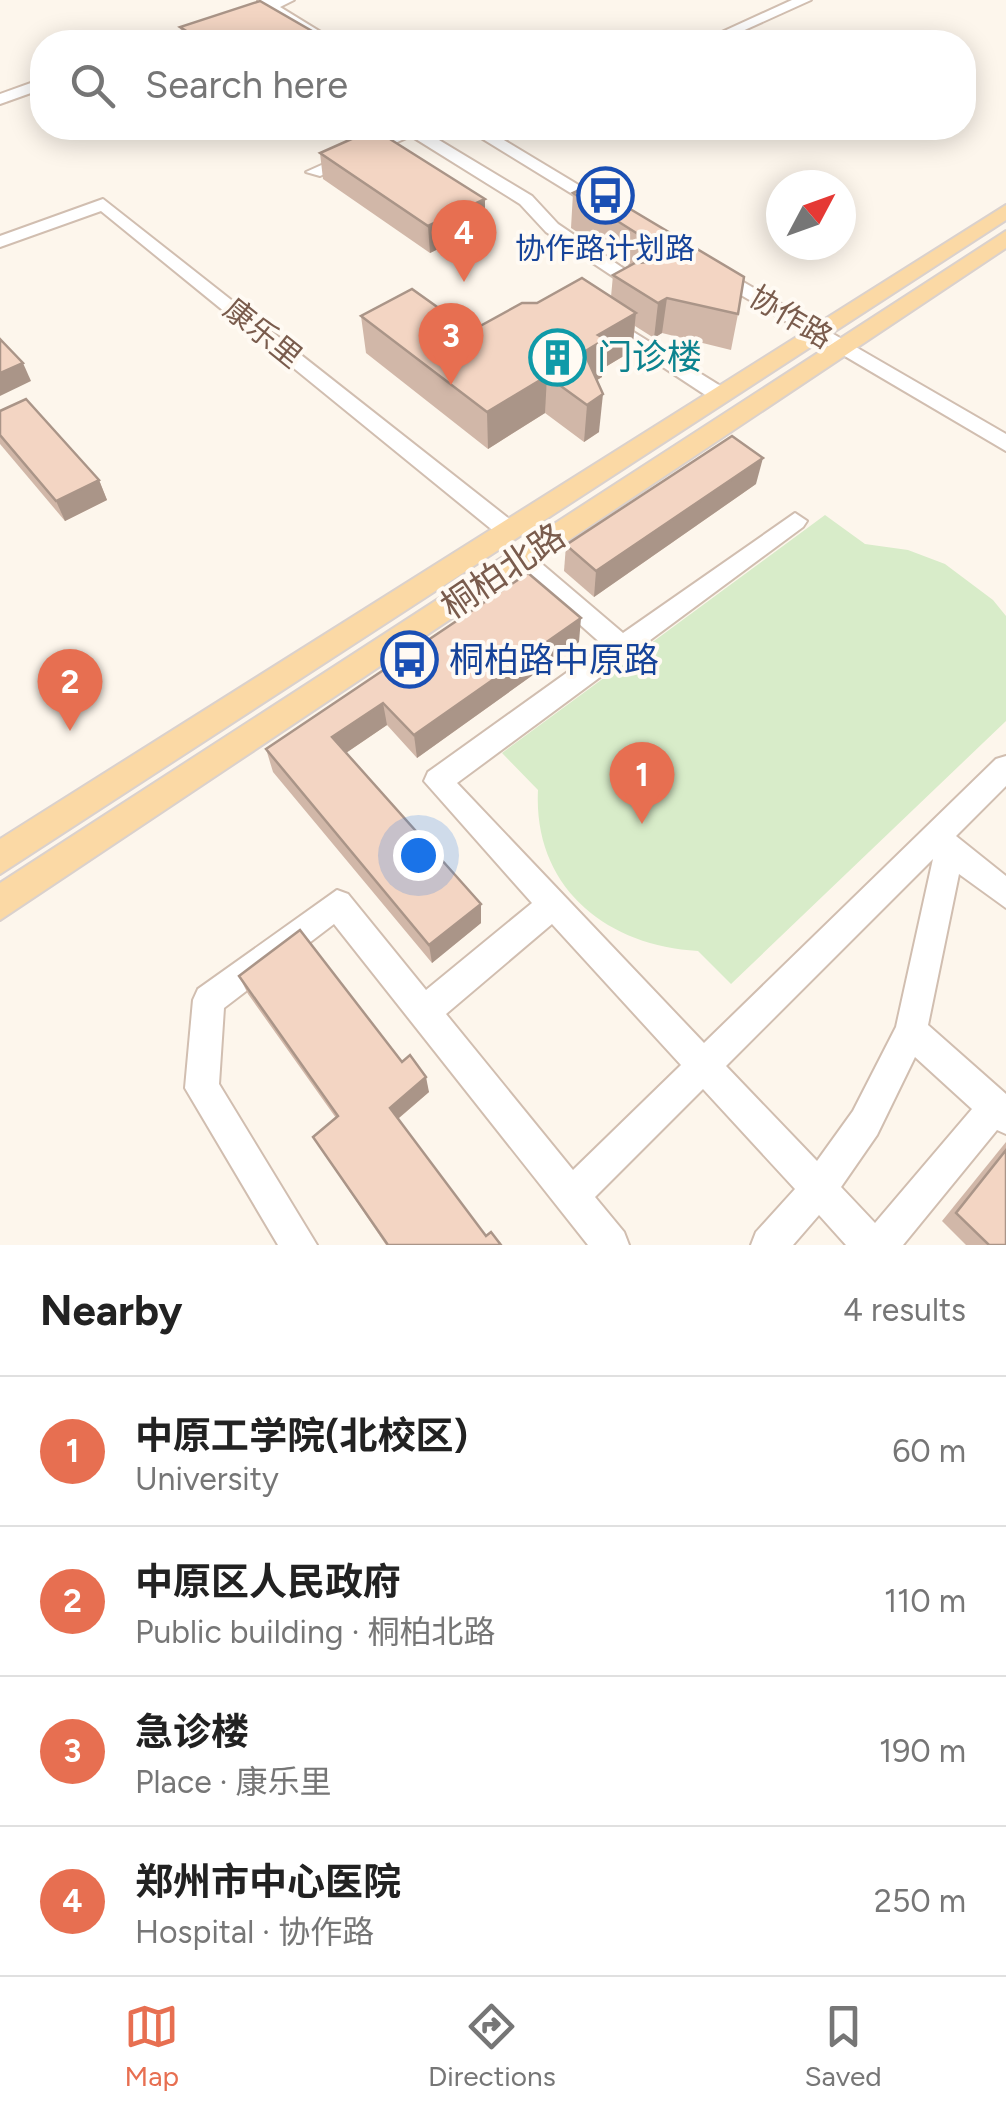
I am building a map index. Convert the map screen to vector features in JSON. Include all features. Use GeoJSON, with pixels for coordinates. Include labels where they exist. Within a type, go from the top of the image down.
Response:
{"type":"FeatureCollection","features":[{"type":"Feature","properties":{"kind":"main road","name":"桐柏北路"},"geometry":{"type":"LineString","coordinates":[[0,903],[521,559],[1006,211]]}},
{"type":"Feature","properties":{"kind":"main road","name":"桐柏北路"},"geometry":{"type":"LineString","coordinates":[[0,858],[720,395],[830,340],[1006,238]]}},
{"type":"Feature","properties":{"kind":"street"},"geometry":{"type":"LineString","coordinates":[[195,30],[264,3],[288,0]]}},
{"type":"Feature","properties":{"kind":"street"},"geometry":{"type":"LineString","coordinates":[[735,30],[804,0]]}},
{"type":"Feature","properties":{"kind":"street"},"geometry":{"type":"LineString","coordinates":[[264,3],[310,30]]}},
{"type":"Feature","properties":{"kind":"street"},"geometry":{"type":"LineString","coordinates":[[0,98],[30,89]]}},
{"type":"Feature","properties":{"kind":"street"},"geometry":{"type":"LineString","coordinates":[[314,172],[389,140]]}},
{"type":"Feature","properties":{"kind":"street"},"geometry":{"type":"LineString","coordinates":[[428,140],[526,200],[552,228],[636,284],[589,310],[720,395]]}},
{"type":"Feature","properties":{"kind":"street"},"geometry":{"type":"LineString","coordinates":[[457,158],[480,140]]}},
{"type":"Feature","properties":{"kind":"street"},"geometry":{"type":"LineString","coordinates":[[494,140],[630,221]]}},
{"type":"Feature","properties":{"kind":"street"},"geometry":{"type":"LineString","coordinates":[[490,178],[528,160]]}},
{"type":"Feature","properties":{"kind":"street","name":"康乐里"},"geometry":{"type":"LineString","coordinates":[[0,242],[102,204],[509,531]]}},
{"type":"Feature","properties":{"kind":"street","name":"协作路"},"geometry":{"type":"LineString","coordinates":[[698,262],[1006,444]]}},
{"type":"Feature","properties":{"kind":"street"},"geometry":{"type":"LineString","coordinates":[[795,521],[438,781],[870,1245]]}},
{"type":"Feature","properties":{"kind":"street"},"geometry":{"type":"LineString","coordinates":[[521,559],[622,647]]}},
{"type":"Feature","properties":{"kind":"street"},"geometry":{"type":"LineString","coordinates":[[572,1196],[943,842],[1006,768]]}},
{"type":"Feature","properties":{"kind":"street"},"geometry":{"type":"LineString","coordinates":[[943,842],[1006,894]]}},
{"type":"Feature","properties":{"kind":"street"},"geometry":{"type":"LineString","coordinates":[[770,1245],[818,1189],[865,1122],[911,1030],[943,842]]}},
{"type":"Feature","properties":{"kind":"street"},"geometry":{"type":"LineString","coordinates":[[299,1245],[202,1088],[209,1000],[337,904],[610,1245]]}},
{"type":"Feature","properties":{"kind":"street"},"geometry":{"type":"LineString","coordinates":[[424,1012],[553,904]]}},
{"type":"Feature","properties":{"kind":"street"},"geometry":{"type":"LineString","coordinates":[[880,1245],[1001,1112],[911,1030]]}},
{"type":"Feature","properties":{"kind":"green space"},"geometry":{"type":"Polygon","coordinates":[[[825,515],[865,544],[908,550],[945,564],[993,600],[1006,616],[1006,721],[731,984],[698,951],[665,947],[633,937],[582,905],[562,882],[548,855],[540,825],[538,790],[502,753],[825,515]]]}},
{"type":"Feature","properties":{"kind":"building"},"geometry":{"type":"Polygon","coordinates":[[[260,1],[310,30],[185,30],[180,27],[260,1]]]}},
{"type":"Feature","properties":{"kind":"building"},"geometry":{"type":"Polygon","coordinates":[[[349,140],[391,140],[485,199],[428,226],[320,153],[349,140]]]}},
{"type":"Feature","properties":{"kind":"building"},"geometry":{"type":"Polygon","coordinates":[[[590,185],[744,277],[738,314],[667,298],[658,303],[613,275],[635,263],[669,261],[651,249],[649,241],[573,193],[590,185]]]}},
{"type":"Feature","properties":{"kind":"building"},"geometry":{"type":"Polygon","coordinates":[[[582,278],[636,313],[598,335],[605,339],[584,352],[603,394],[587,405],[547,376],[487,412],[361,316],[412,289],[471,331],[522,303],[537,303],[582,278]]]}},
{"type":"Feature","properties":{"kind":"building"},"geometry":{"type":"Polygon","coordinates":[[[0,339],[23,363],[0,373],[0,339]]]}},
{"type":"Feature","properties":{"kind":"building"},"geometry":{"type":"Polygon","coordinates":[[[26,399],[99,480],[56,501],[0,435],[0,411],[26,399]]]}},
{"type":"Feature","properties":{"kind":"building"},"geometry":{"type":"Polygon","coordinates":[[[732,436],[763,458],[596,571],[566,545],[732,436]]]}},
{"type":"Feature","properties":{"kind":"building"},"geometry":{"type":"Polygon","coordinates":[[[528,573],[581,618],[414,735],[383,703],[332,737],[481,904],[429,945],[266,749],[528,573]]]}},
{"type":"Feature","properties":{"kind":"building"},"geometry":{"type":"Polygon","coordinates":[[[300,930],[402,1062],[410,1055],[426,1077],[390,1108],[486,1236],[491,1232],[501,1245],[388,1245],[313,1137],[338,1116],[239,976],[300,930]]]}},
{"type":"Feature","properties":{"kind":"building"},"geometry":{"type":"Polygon","coordinates":[[[1006,1150],[1006,1245],[989,1245],[956,1213],[1006,1150]]]}},
{"type":"Feature","properties":{"kind":"place","name":"协作路计划路"},"geometry":{"type":"Point","coordinates":[605,196]}},
{"type":"Feature","properties":{"kind":"place","name":"郑州市中心医院"},"geometry":{"type":"Point","coordinates":[464,282]}},
{"type":"Feature","properties":{"kind":"place","name":"门诊楼"},"geometry":{"type":"Point","coordinates":[558,357]}},
{"type":"Feature","properties":{"kind":"place","name":"急诊楼"},"geometry":{"type":"Point","coordinates":[451,385]}},
{"type":"Feature","properties":{"kind":"place","name":"桐柏路中原路"},"geometry":{"type":"Point","coordinates":[410,660]}},
{"type":"Feature","properties":{"kind":"place","name":"中原区人民政府"},"geometry":{"type":"Point","coordinates":[70,731]}},
{"type":"Feature","properties":{"kind":"place","name":"中原工学院(北校区)"},"geometry":{"type":"Point","coordinates":[642,824]}}]}
